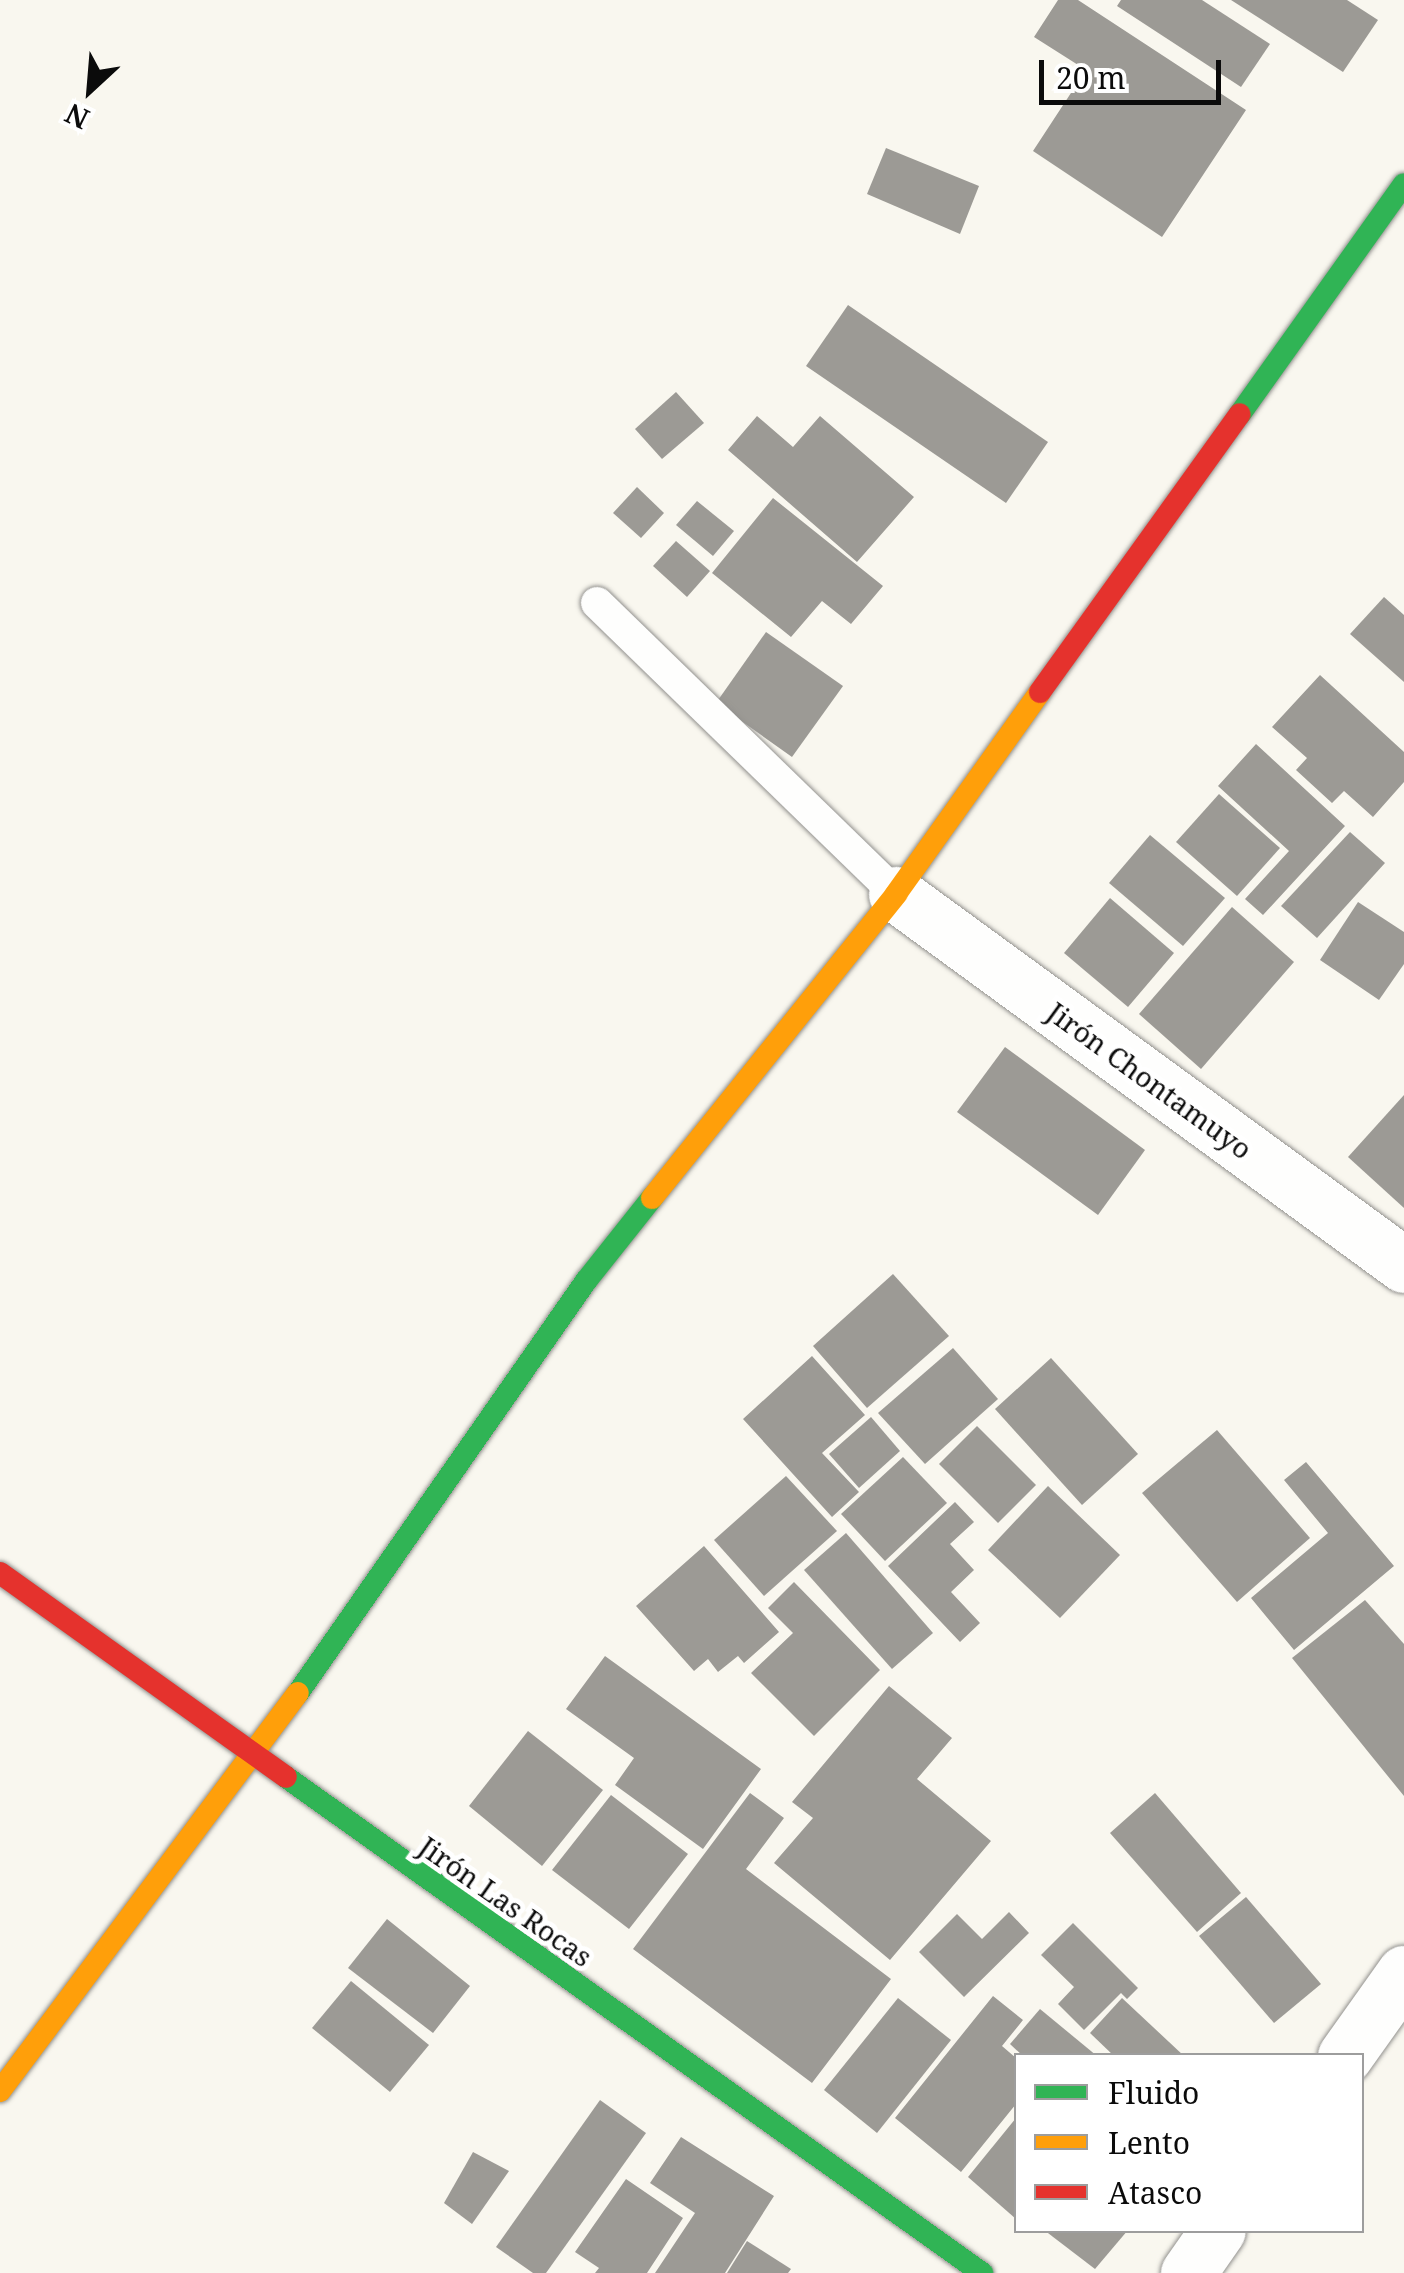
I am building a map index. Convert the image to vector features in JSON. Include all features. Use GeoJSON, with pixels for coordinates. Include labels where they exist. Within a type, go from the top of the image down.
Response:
{"type":"FeatureCollection","features":[{"type":"Feature","properties":{"kind":"main road"},"geometry":{"type":"LineString","coordinates":[[0,2091],[252,1759],[586,1281],[896,894],[1404,184]]}},
{"type":"Feature","properties":{"kind":"main road","name":"Jirón Las Rocas"},"geometry":{"type":"LineString","coordinates":[[0,1574],[252,1759],[982,2273]]}},
{"type":"Feature","properties":{"kind":"street","name":"Jirón Chontamuyo"},"geometry":{"type":"LineString","coordinates":[[896,894],[1404,1266]]}},
{"type":"Feature","properties":{"kind":"street"},"geometry":{"type":"LineString","coordinates":[[1346,2053],[1404,1973]]}},
{"type":"Feature","properties":{"kind":"street"},"geometry":{"type":"LineString","coordinates":[[1188,2273],[1216,2233]]}},
{"type":"Feature","properties":{"kind":"lane"},"geometry":{"type":"LineString","coordinates":[[597,603],[896,894]]}},
{"type":"Feature","properties":{"kind":"building"},"geometry":{"type":"Polygon","coordinates":[[[1058,0],[1078,0],[1246,110],[1162,237],[1033,151],[1086,70],[1034,37],[1058,0]]]}},
{"type":"Feature","properties":{"kind":"building"},"geometry":{"type":"Polygon","coordinates":[[[1121,0],[1202,0],[1270,44],[1241,87],[1117,6],[1121,0]]]}},
{"type":"Feature","properties":{"kind":"building"},"geometry":{"type":"Polygon","coordinates":[[[1231,0],[1347,0],[1378,20],[1343,72],[1231,0]]]}},
{"type":"Feature","properties":{"kind":"building"},"geometry":{"type":"Polygon","coordinates":[[[886,148],[979,186],[960,234],[867,194],[886,148]]]}},
{"type":"Feature","properties":{"kind":"building"},"geometry":{"type":"Polygon","coordinates":[[[848,305],[1048,442],[1006,503],[806,366],[848,305]]]}},
{"type":"Feature","properties":{"kind":"building"},"geometry":{"type":"Polygon","coordinates":[[[676,392],[704,423],[662,459],[635,429],[676,392]]]}},
{"type":"Feature","properties":{"kind":"building"},"geometry":{"type":"Polygon","coordinates":[[[757,416],[793,447],[820,416],[914,497],[857,562],[728,450],[757,416]]]}},
{"type":"Feature","properties":{"kind":"building"},"geometry":{"type":"Polygon","coordinates":[[[637,487],[664,513],[641,538],[613,513],[637,487]]]}},
{"type":"Feature","properties":{"kind":"building"},"geometry":{"type":"Polygon","coordinates":[[[773,498],[883,586],[851,624],[822,601],[791,637],[712,573],[773,498]]]}},
{"type":"Feature","properties":{"kind":"building"},"geometry":{"type":"Polygon","coordinates":[[[697,501],[734,531],[713,556],[676,525],[697,501]]]}},
{"type":"Feature","properties":{"kind":"building"},"geometry":{"type":"Polygon","coordinates":[[[676,541],[710,571],[687,597],[653,566],[676,541]]]}},
{"type":"Feature","properties":{"kind":"building"},"geometry":{"type":"Polygon","coordinates":[[[1384,597],[1404,615],[1404,682],[1350,634],[1384,597]]]}},
{"type":"Feature","properties":{"kind":"building"},"geometry":{"type":"Polygon","coordinates":[[[766,632],[843,686],[792,757],[716,703],[766,632]]]}},
{"type":"Feature","properties":{"kind":"building"},"geometry":{"type":"Polygon","coordinates":[[[1320,675],[1404,752],[1404,782],[1373,817],[1344,791],[1332,803],[1296,770],[1307,758],[1272,727],[1320,675]]]}},
{"type":"Feature","properties":{"kind":"building"},"geometry":{"type":"Polygon","coordinates":[[[1256,744],[1345,826],[1263,915],[1245,899],[1289,851],[1218,786],[1256,744]]]}},
{"type":"Feature","properties":{"kind":"building"},"geometry":{"type":"Polygon","coordinates":[[[1219,794],[1280,848],[1237,896],[1176,842],[1219,794]]]}},
{"type":"Feature","properties":{"kind":"building"},"geometry":{"type":"Polygon","coordinates":[[[1350,832],[1385,863],[1317,938],[1281,906],[1350,832]]]}},
{"type":"Feature","properties":{"kind":"building"},"geometry":{"type":"Polygon","coordinates":[[[1150,835],[1225,898],[1183,946],[1109,883],[1150,835]]]}},
{"type":"Feature","properties":{"kind":"building"},"geometry":{"type":"Polygon","coordinates":[[[1110,898],[1174,953],[1128,1007],[1064,953],[1110,898]]]}},
{"type":"Feature","properties":{"kind":"building"},"geometry":{"type":"Polygon","coordinates":[[[1358,902],[1404,932],[1404,964],[1379,1000],[1320,960],[1358,902]]]}},
{"type":"Feature","properties":{"kind":"building"},"geometry":{"type":"Polygon","coordinates":[[[1232,907],[1294,962],[1201,1069],[1139,1014],[1232,907]]]}},
{"type":"Feature","properties":{"kind":"building"},"geometry":{"type":"Polygon","coordinates":[[[1005,1047],[1145,1150],[1098,1215],[957,1112],[1005,1047]]]}},
{"type":"Feature","properties":{"kind":"building"},"geometry":{"type":"Polygon","coordinates":[[[1404,1095],[1404,1208],[1348,1157],[1404,1095]]]}},
{"type":"Feature","properties":{"kind":"building"},"geometry":{"type":"Polygon","coordinates":[[[893,1274],[949,1336],[867,1408],[813,1346],[893,1274]]]}},
{"type":"Feature","properties":{"kind":"building"},"geometry":{"type":"Polygon","coordinates":[[[953,1348],[998,1399],[925,1464],[878,1413],[953,1348]]]}},
{"type":"Feature","properties":{"kind":"building"},"geometry":{"type":"Polygon","coordinates":[[[812,1356],[865,1415],[822,1453],[859,1492],[832,1517],[743,1419],[812,1356]]]}},
{"type":"Feature","properties":{"kind":"building"},"geometry":{"type":"Polygon","coordinates":[[[1051,1358],[1138,1454],[1082,1505],[995,1409],[1051,1358]]]}},
{"type":"Feature","properties":{"kind":"building"},"geometry":{"type":"Polygon","coordinates":[[[871,1417],[900,1451],[859,1488],[829,1454],[871,1417]]]}},
{"type":"Feature","properties":{"kind":"building"},"geometry":{"type":"Polygon","coordinates":[[[977,1426],[1036,1485],[998,1523],[939,1464],[977,1426]]]}},
{"type":"Feature","properties":{"kind":"building"},"geometry":{"type":"Polygon","coordinates":[[[1217,1430],[1310,1538],[1237,1602],[1142,1493],[1217,1430]]]}},
{"type":"Feature","properties":{"kind":"building"},"geometry":{"type":"Polygon","coordinates":[[[903,1457],[947,1503],[885,1561],[841,1514],[903,1457]]]}},
{"type":"Feature","properties":{"kind":"building"},"geometry":{"type":"Polygon","coordinates":[[[1306,1462],[1394,1566],[1294,1650],[1251,1598],[1328,1533],[1284,1480],[1306,1462]]]}},
{"type":"Feature","properties":{"kind":"building"},"geometry":{"type":"Polygon","coordinates":[[[786,1476],[837,1531],[764,1596],[714,1540],[786,1476]]]}},
{"type":"Feature","properties":{"kind":"building"},"geometry":{"type":"Polygon","coordinates":[[[1048,1486],[1120,1555],[1060,1618],[988,1550],[1048,1486]]]}},
{"type":"Feature","properties":{"kind":"building"},"geometry":{"type":"Polygon","coordinates":[[[955,1502],[974,1522],[950,1544],[974,1570],[951,1592],[980,1623],[960,1642],[888,1566],[955,1502]]]}},
{"type":"Feature","properties":{"kind":"building"},"geometry":{"type":"Polygon","coordinates":[[[846,1533],[933,1633],[892,1669],[804,1570],[846,1533]]]}},
{"type":"Feature","properties":{"kind":"building"},"geometry":{"type":"Polygon","coordinates":[[[704,1546],[779,1632],[744,1663],[738,1656],[718,1672],[708,1659],[694,1671],[636,1606],[704,1546]]]}},
{"type":"Feature","properties":{"kind":"building"},"geometry":{"type":"Polygon","coordinates":[[[794,1582],[880,1670],[814,1736],[751,1673],[793,1633],[768,1608],[794,1582]]]}},
{"type":"Feature","properties":{"kind":"building"},"geometry":{"type":"Polygon","coordinates":[[[1365,1600],[1404,1644],[1404,1796],[1292,1658],[1365,1600]]]}},
{"type":"Feature","properties":{"kind":"building"},"geometry":{"type":"Polygon","coordinates":[[[605,1656],[761,1769],[703,1849],[615,1785],[634,1758],[566,1709],[605,1656]]]}},
{"type":"Feature","properties":{"kind":"building"},"geometry":{"type":"Polygon","coordinates":[[[889,1686],[952,1738],[917,1779],[991,1841],[890,1960],[774,1863],[813,1818],[792,1802],[889,1686]]]}},
{"type":"Feature","properties":{"kind":"building"},"geometry":{"type":"Polygon","coordinates":[[[528,1731],[603,1790],[542,1866],[469,1806],[528,1731]]]}},
{"type":"Feature","properties":{"kind":"building"},"geometry":{"type":"Polygon","coordinates":[[[750,1793],[784,1818],[746,1869],[891,1979],[812,2083],[633,1949],[750,1793]]]}},
{"type":"Feature","properties":{"kind":"building"},"geometry":{"type":"Polygon","coordinates":[[[1155,1793],[1241,1893],[1197,1932],[1110,1833],[1155,1793]]]}},
{"type":"Feature","properties":{"kind":"building"},"geometry":{"type":"Polygon","coordinates":[[[611,1795],[688,1854],[629,1929],[552,1870],[611,1795]]]}},
{"type":"Feature","properties":{"kind":"building"},"geometry":{"type":"Polygon","coordinates":[[[1246,1897],[1321,1984],[1274,2023],[1199,1936],[1246,1897]]]}},
{"type":"Feature","properties":{"kind":"building"},"geometry":{"type":"Polygon","coordinates":[[[1009,1912],[1029,1933],[964,1997],[919,1952],[957,1914],[982,1939],[1009,1912]]]}},
{"type":"Feature","properties":{"kind":"building"},"geometry":{"type":"Polygon","coordinates":[[[387,1919],[470,1986],[433,2033],[348,1968],[387,1919]]]}},
{"type":"Feature","properties":{"kind":"building"},"geometry":{"type":"Polygon","coordinates":[[[1073,1923],[1138,1988],[1127,1999],[1121,1993],[1084,2030],[1058,2004],[1074,1987],[1041,1955],[1073,1923]]]}},
{"type":"Feature","properties":{"kind":"building"},"geometry":{"type":"Polygon","coordinates":[[[351,1981],[429,2045],[390,2092],[312,2028],[351,1981]]]}},
{"type":"Feature","properties":{"kind":"building"},"geometry":{"type":"Polygon","coordinates":[[[993,1996],[1023,2020],[1002,2046],[1014,2056],[1014,2106],[961,2172],[895,2118],[993,1996]]]}},
{"type":"Feature","properties":{"kind":"building"},"geometry":{"type":"Polygon","coordinates":[[[898,1998],[951,2040],[877,2133],[824,2090],[898,1998]]]}},
{"type":"Feature","properties":{"kind":"building"},"geometry":{"type":"Polygon","coordinates":[[[1122,1998],[1181,2053],[1111,2053],[1090,2033],[1122,1998]]]}},
{"type":"Feature","properties":{"kind":"building"},"geometry":{"type":"Polygon","coordinates":[[[1040,2009],[1093,2053],[1020,2053],[1010,2044],[1040,2009]]]}},
{"type":"Feature","properties":{"kind":"building"},"geometry":{"type":"Polygon","coordinates":[[[600,2100],[646,2133],[546,2273],[533,2273],[496,2247],[600,2100]]]}},
{"type":"Feature","properties":{"kind":"building"},"geometry":{"type":"Polygon","coordinates":[[[1014,2120],[1014,2217],[968,2177],[1014,2120]]]}},
{"type":"Feature","properties":{"kind":"building"},"geometry":{"type":"Polygon","coordinates":[[[681,2137],[774,2196],[725,2273],[655,2273],[695,2213],[650,2183],[681,2137]]]}},
{"type":"Feature","properties":{"kind":"building"},"geometry":{"type":"Polygon","coordinates":[[[473,2152],[509,2171],[472,2224],[444,2203],[473,2152]]]}},
{"type":"Feature","properties":{"kind":"building"},"geometry":{"type":"Polygon","coordinates":[[[626,2179],[683,2218],[647,2273],[595,2273],[599,2268],[575,2252],[626,2179]]]}},
{"type":"Feature","properties":{"kind":"building"},"geometry":{"type":"Polygon","coordinates":[[[1048,2233],[1125,2233],[1095,2269],[1048,2233]]]}},
{"type":"Feature","properties":{"kind":"building"},"geometry":{"type":"Polygon","coordinates":[[[747,2241],[791,2269],[788,2273],[727,2273],[747,2241]]]}},
{"type":"Feature","properties":{"kind":"traffic: fast"},"geometry":{"type":"LineString","coordinates":[[1240,414],[1404,184]]}},
{"type":"Feature","properties":{"kind":"traffic: fast"},"geometry":{"type":"LineString","coordinates":[[298,1693],[586,1281],[652,1198]]}},
{"type":"Feature","properties":{"kind":"traffic: fast"},"geometry":{"type":"LineString","coordinates":[[286,1777],[982,2273]]}},
{"type":"Feature","properties":{"kind":"traffic: slow"},"geometry":{"type":"LineString","coordinates":[[652,1198],[896,894],[1040,692]]}},
{"type":"Feature","properties":{"kind":"traffic: slow"},"geometry":{"type":"LineString","coordinates":[[0,2091],[298,1693]]}},
{"type":"Feature","properties":{"kind":"traffic: jam"},"geometry":{"type":"LineString","coordinates":[[1040,692],[1240,414]]}},
{"type":"Feature","properties":{"kind":"traffic: jam"},"geometry":{"type":"LineString","coordinates":[[0,1573],[286,1777]]}}]}
